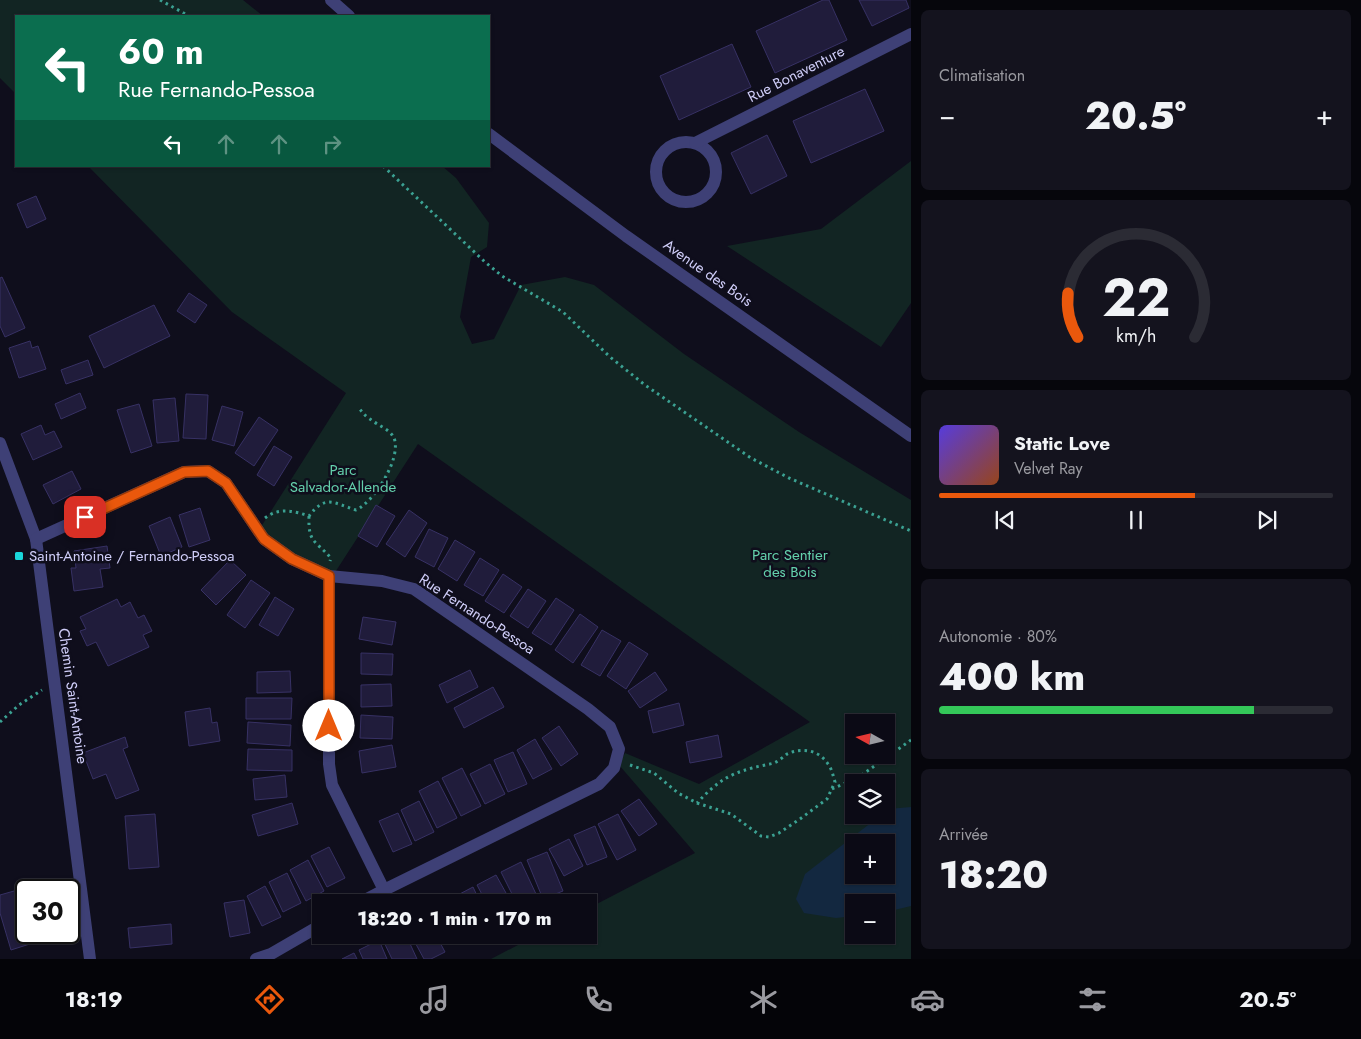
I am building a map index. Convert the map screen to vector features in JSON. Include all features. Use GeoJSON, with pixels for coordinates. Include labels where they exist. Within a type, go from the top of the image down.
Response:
{"type":"FeatureCollection","features":[{"type":"Feature","properties":{"kind":"street"},"geometry":{"type":"LineString","coordinates":[[331,0],[347,15]]}},
{"type":"Feature","properties":{"kind":"street","name":"Rue Bonaventure"},"geometry":{"type":"LineString","coordinates":[[695,143],[911,34]]}},
{"type":"Feature","properties":{"kind":"street","name":"Avenue des Bois"},"geometry":{"type":"LineString","coordinates":[[490,135],[626,236],[911,436]]}},
{"type":"Feature","properties":{"kind":"street"},"geometry":{"type":"LineString","coordinates":[[685,141],[695,143],[704,148],[711,156],[716,165],[716,176],[706,194],[698,200],[677,201],[667,196],[661,190],[655,172],[657,163],[661,154],[675,143],[685,141]]}},
{"type":"Feature","properties":{"kind":"street","name":"Chemin Saint-Antoine"},"geometry":{"type":"LineString","coordinates":[[0,443],[36,539],[90,959]]}},
{"type":"Feature","properties":{"kind":"street","name":"Rue Fernando-Pessoa"},"geometry":{"type":"LineString","coordinates":[[36,539],[184,472],[208,471],[226,483],[264,539],[292,559],[329,576],[382,581],[414,589],[588,709],[610,727],[618,749],[616,758]]}},
{"type":"Feature","properties":{"kind":"street"},"geometry":{"type":"LineString","coordinates":[[329,576],[329,764],[332,785],[384,890]]}},
{"type":"Feature","properties":{"kind":"street"},"geometry":{"type":"LineString","coordinates":[[377,894],[599,784],[614,768],[616,758]]}},
{"type":"Feature","properties":{"kind":"street"},"geometry":{"type":"LineString","coordinates":[[256,959],[271,954],[312,930]]}},
{"type":"Feature","properties":{"kind":"path"},"geometry":{"type":"LineString","coordinates":[[160,0],[187,15]]}},
{"type":"Feature","properties":{"kind":"path"},"geometry":{"type":"LineString","coordinates":[[384,167],[485,262],[509,280],[563,312],[610,357],[638,380],[715,434],[751,458],[782,474],[911,531]]}},
{"type":"Feature","properties":{"kind":"path"},"geometry":{"type":"LineString","coordinates":[[329,576],[331,558],[312,540],[308,529],[309,516],[318,505],[334,501],[356,510],[364,506],[374,495],[388,472],[396,453],[394,438],[368,418],[359,408]]}},
{"type":"Feature","properties":{"kind":"path"},"geometry":{"type":"LineString","coordinates":[[255,526],[268,515],[280,512],[293,511],[309,516]]}},
{"type":"Feature","properties":{"kind":"path"},"geometry":{"type":"LineString","coordinates":[[0,722],[18,705],[55,681]]}},
{"type":"Feature","properties":{"kind":"path"},"geometry":{"type":"LineString","coordinates":[[832,789],[859,777],[911,740]]}},
{"type":"Feature","properties":{"kind":"path"},"geometry":{"type":"LineString","coordinates":[[616,758],[654,773],[678,793],[697,803],[731,814],[760,836],[780,833],[827,799],[835,782],[829,765],[820,755],[812,751],[799,750],[775,762],[728,776],[714,784],[697,803]]}},
{"type":"Feature","properties":{"kind":"green space"},"geometry":{"type":"Polygon","coordinates":[[[0,0],[243,0],[262,15],[15,15],[15,93],[0,78],[0,0]]]}},
{"type":"Feature","properties":{"kind":"green space"},"geometry":{"type":"Polygon","coordinates":[[[911,161],[911,303],[881,347],[727,246],[821,229],[911,161]]]}},
{"type":"Feature","properties":{"kind":"green space","name":"Parc Sentier des Bois"},"geometry":{"type":"Polygon","coordinates":[[[89,167],[443,167],[456,178],[489,223],[487,247],[471,257],[460,317],[472,344],[494,339],[521,285],[565,277],[594,285],[684,354],[799,432],[911,500],[911,959],[491,959],[520,944],[597,944],[597,904],[695,853],[619,765],[625,753],[699,784],[810,722],[418,444],[334,574],[295,558],[259,530],[346,393],[232,312],[89,167]]]}},
{"type":"Feature","properties":{"kind":"water"},"geometry":{"type":"Polygon","coordinates":[[[911,807],[911,906],[895,910],[895,894],[845,894],[845,917],[836,918],[804,913],[796,899],[805,874],[845,843],[845,884],[895,884],[895,834],[857,834],[869,824],[895,824],[895,808],[911,807]]]}},
{"type":"Feature","properties":{"kind":"building"},"geometry":{"type":"Polygon","coordinates":[[[823,0],[829,0],[847,40],[775,73],[756,31],[823,0]]]}},
{"type":"Feature","properties":{"kind":"building"},"geometry":{"type":"Polygon","coordinates":[[[859,0],[906,0],[909,8],[872,26],[859,0]]]}},
{"type":"Feature","properties":{"kind":"building"},"geometry":{"type":"Polygon","coordinates":[[[732,44],[751,87],[679,120],[660,76],[732,44]]]}},
{"type":"Feature","properties":{"kind":"building"},"geometry":{"type":"Polygon","coordinates":[[[865,89],[884,131],[811,163],[793,121],[865,89]]]}},
{"type":"Feature","properties":{"kind":"building"},"geometry":{"type":"Polygon","coordinates":[[[767,135],[787,176],[751,194],[731,153],[767,135]]]}},
{"type":"Feature","properties":{"kind":"building"},"geometry":{"type":"Polygon","coordinates":[[[36,196],[46,219],[27,228],[17,204],[36,196]]]}},
{"type":"Feature","properties":{"kind":"building"},"geometry":{"type":"Polygon","coordinates":[[[2,277],[25,328],[5,337],[0,326],[0,278],[2,277]]]}},
{"type":"Feature","properties":{"kind":"building"},"geometry":{"type":"Polygon","coordinates":[[[189,293],[207,305],[195,323],[177,311],[189,293]]]}},
{"type":"Feature","properties":{"kind":"building"},"geometry":{"type":"Polygon","coordinates":[[[154,305],[170,336],[104,368],[89,336],[154,305]]]}},
{"type":"Feature","properties":{"kind":"building"},"geometry":{"type":"Polygon","coordinates":[[[30,341],[32,348],[38,346],[46,369],[19,378],[9,348],[30,341]]]}},
{"type":"Feature","properties":{"kind":"building"},"geometry":{"type":"Polygon","coordinates":[[[88,360],[93,375],[66,384],[61,370],[88,360]]]}},
{"type":"Feature","properties":{"kind":"building"},"geometry":{"type":"Polygon","coordinates":[[[80,393],[86,408],[61,419],[55,404],[80,393]]]}},
{"type":"Feature","properties":{"kind":"building"},"geometry":{"type":"Polygon","coordinates":[[[186,394],[208,395],[206,439],[183,438],[186,394]]]}},
{"type":"Feature","properties":{"kind":"building"},"geometry":{"type":"Polygon","coordinates":[[[175,398],[179,441],[157,443],[153,400],[175,398]]]}},
{"type":"Feature","properties":{"kind":"building"},"geometry":{"type":"Polygon","coordinates":[[[139,404],[152,446],[131,453],[117,410],[139,404]]]}},
{"type":"Feature","properties":{"kind":"building"},"geometry":{"type":"Polygon","coordinates":[[[222,406],[243,412],[234,446],[212,440],[222,406]]]}},
{"type":"Feature","properties":{"kind":"building"},"geometry":{"type":"Polygon","coordinates":[[[259,417],[278,430],[254,466],[235,453],[259,417]]]}},
{"type":"Feature","properties":{"kind":"building"},"geometry":{"type":"Polygon","coordinates":[[[41,425],[45,435],[54,431],[62,447],[33,460],[21,434],[41,425]]]}},
{"type":"Feature","properties":{"kind":"building"},"geometry":{"type":"Polygon","coordinates":[[[274,446],[292,457],[274,486],[257,475],[274,446]]]}},
{"type":"Feature","properties":{"kind":"building"},"geometry":{"type":"Polygon","coordinates":[[[72,471],[81,489],[53,504],[43,485],[72,471]]]}},
{"type":"Feature","properties":{"kind":"building"},"geometry":{"type":"Polygon","coordinates":[[[376,505],[395,516],[377,547],[358,536],[376,505]]]}},
{"type":"Feature","properties":{"kind":"building"},"geometry":{"type":"Polygon","coordinates":[[[200,508],[210,540],[189,547],[179,515],[200,508]]]}},
{"type":"Feature","properties":{"kind":"building"},"geometry":{"type":"Polygon","coordinates":[[[409,510],[427,523],[405,557],[386,544],[409,510]]]}},
{"type":"Feature","properties":{"kind":"building"},"geometry":{"type":"Polygon","coordinates":[[[170,517],[182,547],[161,556],[149,526],[170,517]]]}},
{"type":"Feature","properties":{"kind":"building"},"geometry":{"type":"Polygon","coordinates":[[[429,529],[448,538],[434,567],[415,557],[429,529]]]}},
{"type":"Feature","properties":{"kind":"building"},"geometry":{"type":"Polygon","coordinates":[[[455,540],[475,552],[457,581],[438,569],[455,540]]]}},
{"type":"Feature","properties":{"kind":"building"},"geometry":{"type":"Polygon","coordinates":[[[107,546],[110,568],[100,569],[103,587],[74,591],[71,568],[76,568],[74,551],[107,546]]]}},
{"type":"Feature","properties":{"kind":"building"},"geometry":{"type":"Polygon","coordinates":[[[480,558],[499,570],[483,596],[464,585],[480,558]]]}},
{"type":"Feature","properties":{"kind":"building"},"geometry":{"type":"Polygon","coordinates":[[[230,560],[246,575],[216,605],[201,590],[230,560]]]}},
{"type":"Feature","properties":{"kind":"building"},"geometry":{"type":"Polygon","coordinates":[[[503,574],[522,587],[504,613],[485,601],[503,574]]]}},
{"type":"Feature","properties":{"kind":"building"},"geometry":{"type":"Polygon","coordinates":[[[251,580],[270,593],[245,628],[227,615],[251,580]]]}},
{"type":"Feature","properties":{"kind":"building"},"geometry":{"type":"Polygon","coordinates":[[[528,589],[546,601],[528,628],[510,616],[528,589]]]}},
{"type":"Feature","properties":{"kind":"building"},"geometry":{"type":"Polygon","coordinates":[[[275,597],[294,609],[278,636],[259,625],[275,597]]]}},
{"type":"Feature","properties":{"kind":"building"},"geometry":{"type":"Polygon","coordinates":[[[556,598],[574,610],[551,645],[532,633],[556,598]]]}},
{"type":"Feature","properties":{"kind":"building"},"geometry":{"type":"Polygon","coordinates":[[[117,599],[121,607],[130,602],[138,618],[144,615],[152,631],[143,635],[149,647],[108,666],[96,642],[87,646],[80,631],[86,629],[80,617],[117,599]]]}},
{"type":"Feature","properties":{"kind":"building"},"geometry":{"type":"Polygon","coordinates":[[[580,614],[598,627],[573,663],[555,650],[580,614]]]}},
{"type":"Feature","properties":{"kind":"building"},"geometry":{"type":"Polygon","coordinates":[[[363,617],[396,622],[392,645],[359,639],[363,617]]]}},
{"type":"Feature","properties":{"kind":"building"},"geometry":{"type":"Polygon","coordinates":[[[602,630],[621,641],[600,676],[581,665],[602,630]]]}},
{"type":"Feature","properties":{"kind":"building"},"geometry":{"type":"Polygon","coordinates":[[[629,642],[648,654],[626,689],[607,676],[629,642]]]}},
{"type":"Feature","properties":{"kind":"building"},"geometry":{"type":"Polygon","coordinates":[[[361,653],[393,654],[392,675],[361,674],[361,653]]]}},
{"type":"Feature","properties":{"kind":"building"},"geometry":{"type":"Polygon","coordinates":[[[470,670],[478,687],[447,703],[439,685],[470,670]]]}},
{"type":"Feature","properties":{"kind":"building"},"geometry":{"type":"Polygon","coordinates":[[[290,671],[291,692],[257,693],[257,672],[290,671]]]}},
{"type":"Feature","properties":{"kind":"building"},"geometry":{"type":"Polygon","coordinates":[[[655,672],[667,690],[640,708],[628,691],[655,672]]]}},
{"type":"Feature","properties":{"kind":"building"},"geometry":{"type":"Polygon","coordinates":[[[391,684],[392,706],[361,707],[361,685],[391,684]]]}},
{"type":"Feature","properties":{"kind":"building"},"geometry":{"type":"Polygon","coordinates":[[[493,687],[504,707],[464,728],[454,708],[493,687]]]}},
{"type":"Feature","properties":{"kind":"building"},"geometry":{"type":"Polygon","coordinates":[[[246,698],[292,698],[291,719],[246,719],[246,698]]]}},
{"type":"Feature","properties":{"kind":"building"},"geometry":{"type":"Polygon","coordinates":[[[679,703],[684,725],[653,733],[648,711],[679,703]]]}},
{"type":"Feature","properties":{"kind":"building"},"geometry":{"type":"Polygon","coordinates":[[[210,708],[212,723],[217,722],[220,741],[189,746],[185,712],[210,708]]]}},
{"type":"Feature","properties":{"kind":"building"},"geometry":{"type":"Polygon","coordinates":[[[361,715],[393,717],[392,739],[360,738],[361,715]]]}},
{"type":"Feature","properties":{"kind":"building"},"geometry":{"type":"Polygon","coordinates":[[[248,722],[291,725],[290,746],[247,743],[248,722]]]}},
{"type":"Feature","properties":{"kind":"building"},"geometry":{"type":"Polygon","coordinates":[[[559,726],[578,754],[561,766],[542,738],[559,726]]]}},
{"type":"Feature","properties":{"kind":"building"},"geometry":{"type":"Polygon","coordinates":[[[718,735],[722,757],[690,763],[686,742],[718,735]]]}},
{"type":"Feature","properties":{"kind":"building"},"geometry":{"type":"Polygon","coordinates":[[[125,737],[128,747],[123,749],[139,790],[116,799],[106,774],[93,779],[83,753],[125,737]]]}},
{"type":"Feature","properties":{"kind":"building"},"geometry":{"type":"Polygon","coordinates":[[[535,739],[552,769],[533,779],[517,750],[535,739]]]}},
{"type":"Feature","properties":{"kind":"building"},"geometry":{"type":"Polygon","coordinates":[[[392,745],[396,767],[362,773],[359,751],[392,745]]]}},
{"type":"Feature","properties":{"kind":"building"},"geometry":{"type":"Polygon","coordinates":[[[248,749],[292,750],[292,771],[247,770],[248,749]]]}},
{"type":"Feature","properties":{"kind":"building"},"geometry":{"type":"Polygon","coordinates":[[[513,752],[527,784],[508,792],[494,760],[513,752]]]}},
{"type":"Feature","properties":{"kind":"building"},"geometry":{"type":"Polygon","coordinates":[[[490,764],[505,794],[485,804],[470,774],[490,764]]]}},
{"type":"Feature","properties":{"kind":"building"},"geometry":{"type":"Polygon","coordinates":[[[462,768],[481,806],[461,816],[442,778],[462,768]]]}},
{"type":"Feature","properties":{"kind":"building"},"geometry":{"type":"Polygon","coordinates":[[[285,775],[287,797],[255,800],[253,779],[285,775]]]}},
{"type":"Feature","properties":{"kind":"building"},"geometry":{"type":"Polygon","coordinates":[[[438,781],[457,818],[437,828],[419,791],[438,781]]]}},
{"type":"Feature","properties":{"kind":"building"},"geometry":{"type":"Polygon","coordinates":[[[639,799],[657,824],[639,836],[621,811],[639,799]]]}},
{"type":"Feature","properties":{"kind":"building"},"geometry":{"type":"Polygon","coordinates":[[[419,801],[434,832],[415,841],[401,810],[419,801]]]}},
{"type":"Feature","properties":{"kind":"building"},"geometry":{"type":"Polygon","coordinates":[[[292,803],[298,824],[258,836],[252,815],[292,803]]]}},
{"type":"Feature","properties":{"kind":"building"},"geometry":{"type":"Polygon","coordinates":[[[398,813],[412,844],[393,852],[379,821],[398,813]]]}},
{"type":"Feature","properties":{"kind":"building"},"geometry":{"type":"Polygon","coordinates":[[[155,814],[159,867],[129,869],[125,816],[155,814]]]}},
{"type":"Feature","properties":{"kind":"building"},"geometry":{"type":"Polygon","coordinates":[[[618,814],[636,850],[617,860],[598,824],[618,814]]]}},
{"type":"Feature","properties":{"kind":"building"},"geometry":{"type":"Polygon","coordinates":[[[595,826],[607,857],[587,865],[574,835],[595,826]]]}},
{"type":"Feature","properties":{"kind":"building"},"geometry":{"type":"Polygon","coordinates":[[[569,839],[583,866],[564,876],[549,849],[569,839]]]}},
{"type":"Feature","properties":{"kind":"building"},"geometry":{"type":"Polygon","coordinates":[[[329,847],[345,878],[327,887],[311,856],[329,847]]]}},
{"type":"Feature","properties":{"kind":"building"},"geometry":{"type":"Polygon","coordinates":[[[547,852],[563,891],[556,894],[541,894],[527,860],[547,852]]]}},
{"type":"Feature","properties":{"kind":"building"},"geometry":{"type":"Polygon","coordinates":[[[308,860],[324,891],[319,894],[312,894],[312,898],[306,901],[290,870],[308,860]]]}},
{"type":"Feature","properties":{"kind":"building"},"geometry":{"type":"Polygon","coordinates":[[[521,862],[536,894],[512,894],[501,872],[521,862]]]}},
{"type":"Feature","properties":{"kind":"building"},"geometry":{"type":"Polygon","coordinates":[[[287,873],[301,903],[283,912],[269,882],[287,873]]]}},
{"type":"Feature","properties":{"kind":"building"},"geometry":{"type":"Polygon","coordinates":[[[496,875],[507,894],[482,894],[477,885],[496,875]]]}},
{"type":"Feature","properties":{"kind":"building"},"geometry":{"type":"Polygon","coordinates":[[[265,886],[281,917],[262,926],[247,896],[265,886]]]}},
{"type":"Feature","properties":{"kind":"building"},"geometry":{"type":"Polygon","coordinates":[[[473,887],[476,894],[460,894],[473,887]]]}},
{"type":"Feature","properties":{"kind":"building"},"geometry":{"type":"Polygon","coordinates":[[[15,891],[15,944],[30,944],[11,950],[0,913],[0,895],[15,891]]]}},
{"type":"Feature","properties":{"kind":"building"},"geometry":{"type":"Polygon","coordinates":[[[244,900],[250,933],[230,937],[224,903],[244,900]]]}},
{"type":"Feature","properties":{"kind":"building"},"geometry":{"type":"Polygon","coordinates":[[[171,924],[172,944],[130,948],[128,928],[171,924]]]}},
{"type":"Feature","properties":{"kind":"building"},"geometry":{"type":"Polygon","coordinates":[[[371,944],[381,944],[387,959],[363,959],[359,950],[371,944]]]}},
{"type":"Feature","properties":{"kind":"building"},"geometry":{"type":"Polygon","coordinates":[[[385,944],[410,944],[417,959],[392,959],[385,944]]]}},
{"type":"Feature","properties":{"kind":"building"},"geometry":{"type":"Polygon","coordinates":[[[416,944],[441,944],[445,952],[431,959],[424,959],[416,944]]]}},
{"type":"Feature","properties":{"kind":"building"},"geometry":{"type":"Polygon","coordinates":[[[354,953],[357,959],[342,959],[354,953]]]}},
{"type":"Feature","properties":{"kind":"place","name":"Saint-Antoine / Fernando-Pessoa"},"geometry":{"type":"Point","coordinates":[19,556]}},
{"type":"Feature","properties":{"kind":"route"},"geometry":{"type":"LineString","coordinates":[[85,517],[184,472],[208,471],[226,483],[264,539],[292,559],[329,576],[329,726]]}},
{"type":"Feature","properties":{"kind":"park label","name":"Parc Salvador-Allende"},"geometry":{"type":"Point","coordinates":[343,478]}}]}
